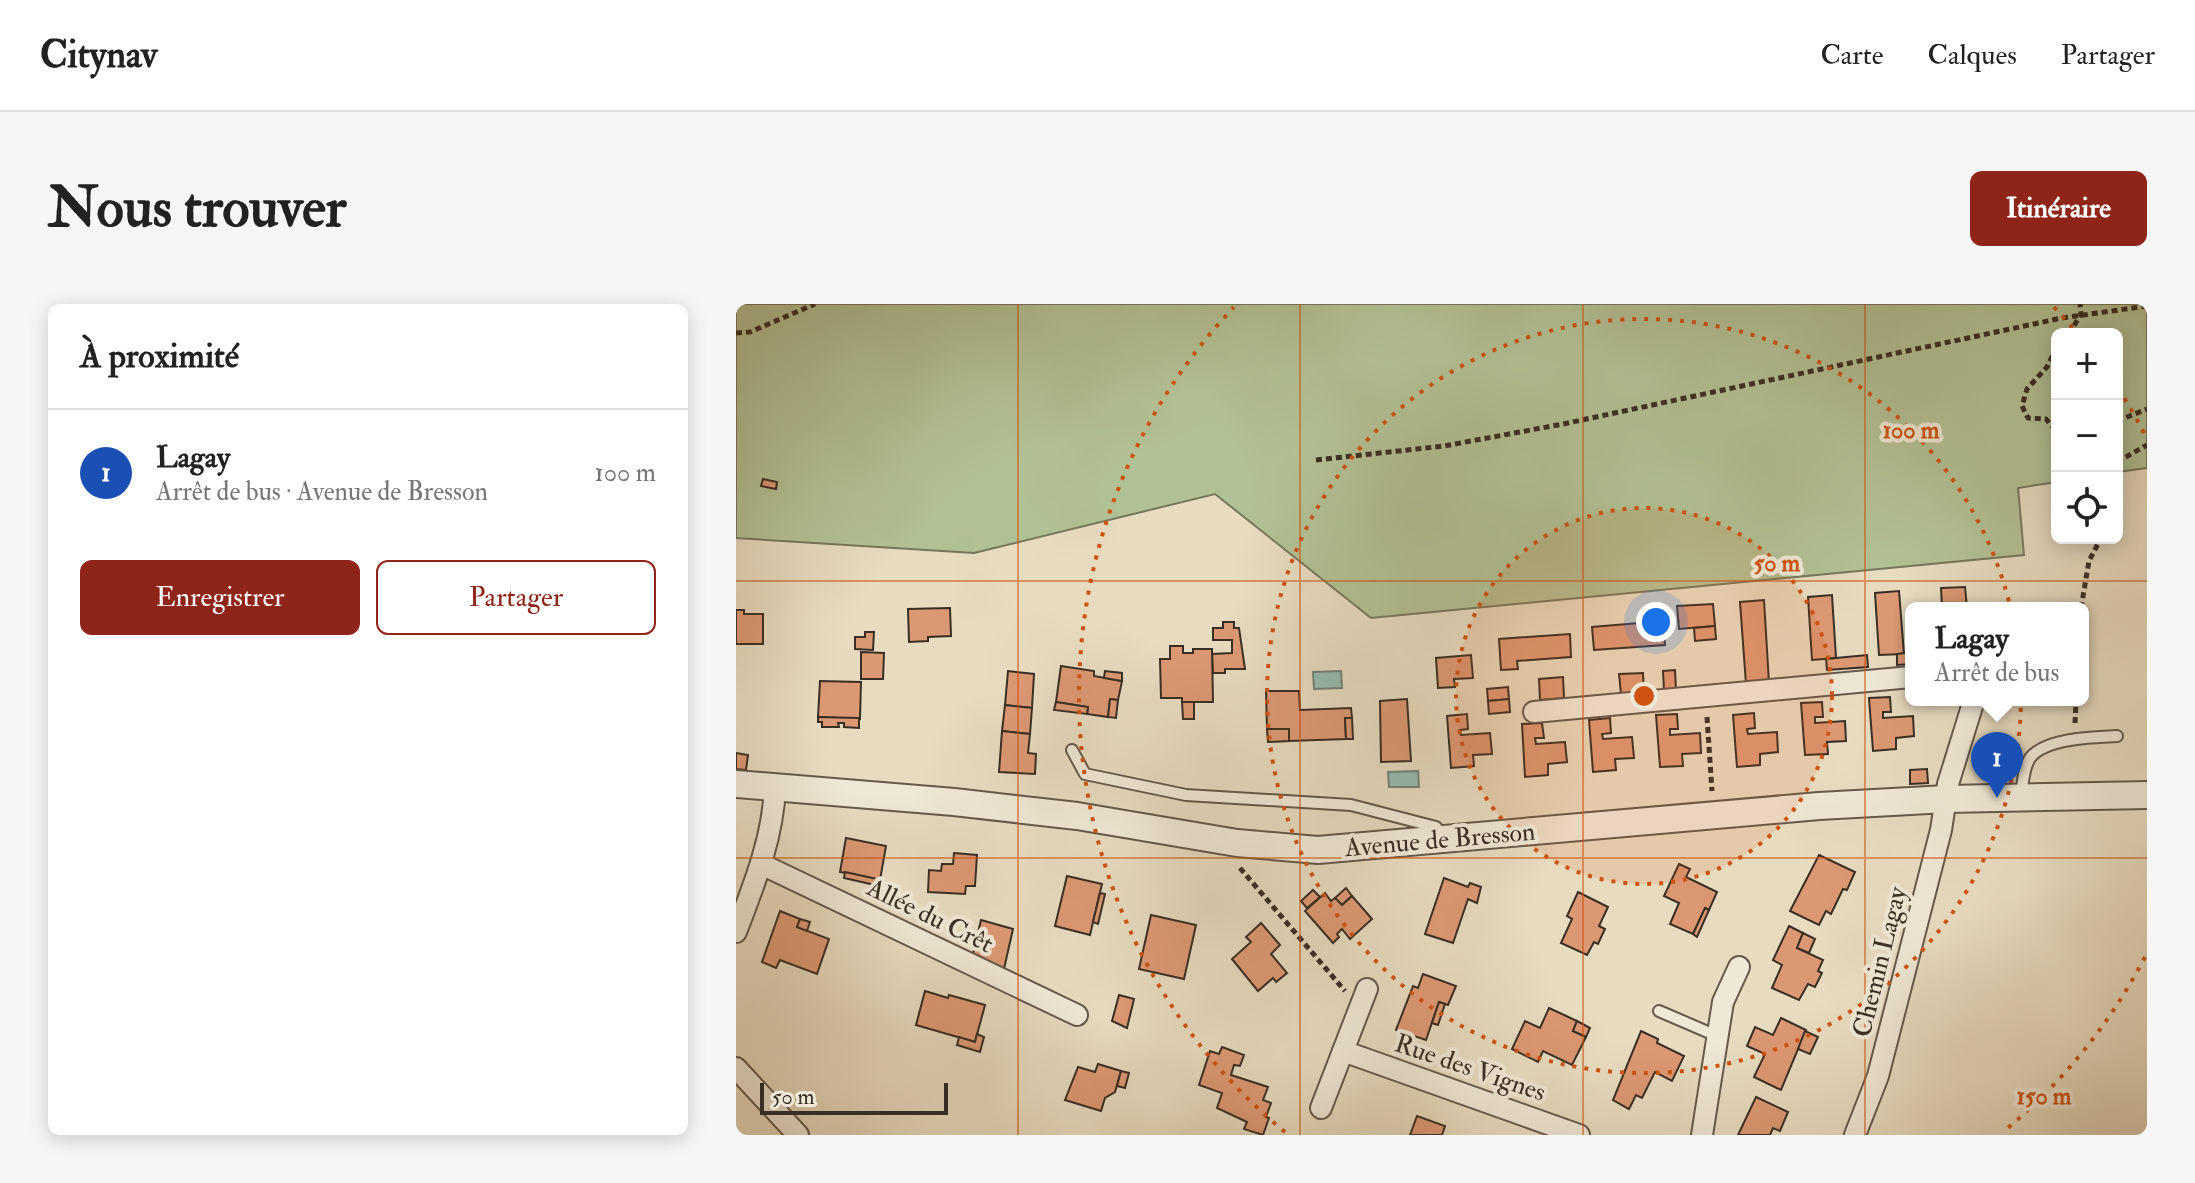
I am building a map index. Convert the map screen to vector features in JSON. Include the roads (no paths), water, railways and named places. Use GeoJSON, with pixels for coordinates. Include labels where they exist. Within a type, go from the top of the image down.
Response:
{"type":"FeatureCollection","features":[{"type":"Feature","properties":{"kind":"street"},"geometry":{"type":"LineString","coordinates":[[1534,712],[1905,678]]}},
{"type":"Feature","properties":{"kind":"street","name":"Chemin Lagay"},"geometry":{"type":"LineString","coordinates":[[1855,1135],[1878,1076],[1947,799],[1948,784],[1972,706]]}},
{"type":"Feature","properties":{"kind":"street","name":"Avenue de Bresson"},"geometry":{"type":"LineString","coordinates":[[736,784],[954,802],[1077,816],[1237,843],[1318,850],[1947,799],[2147,795]]}},
{"type":"Feature","properties":{"kind":"street"},"geometry":{"type":"LineString","coordinates":[[736,932],[761,864],[773,814],[775,787]]}},
{"type":"Feature","properties":{"kind":"street","name":"Allée du Crêt"},"geometry":{"type":"LineString","coordinates":[[761,864],[1077,1015]]}},
{"type":"Feature","properties":{"kind":"street"},"geometry":{"type":"LineString","coordinates":[[1702,1135],[1723,1002],[1739,967]]}},
{"type":"Feature","properties":{"kind":"street"},"geometry":{"type":"LineString","coordinates":[[1321,1108],[1363,998]]}},
{"type":"Feature","properties":{"kind":"street","name":"Rue des Vignes"},"geometry":{"type":"LineString","coordinates":[[1343,1051],[1579,1135]]}},
{"type":"Feature","properties":{"kind":"street"},"geometry":{"type":"LineString","coordinates":[[736,1068],[798,1135]]}},
{"type":"Feature","properties":{"kind":"lane"},"geometry":{"type":"LineString","coordinates":[[2021,798],[2026,768],[2037,751],[2083,737],[2117,736]]}},
{"type":"Feature","properties":{"kind":"lane"},"geometry":{"type":"LineString","coordinates":[[1072,750],[1085,774],[1186,795],[1351,805],[1436,827],[1447,840]]}},
{"type":"Feature","properties":{"kind":"lane"},"geometry":{"type":"LineString","coordinates":[[1659,1011],[1717,1036]]}},
{"type":"Feature","properties":{"kind":"water"},"geometry":{"type":"Polygon","coordinates":[[[1341,671],[1342,688],[1314,689],[1313,672],[1341,671]]]}},
{"type":"Feature","properties":{"kind":"water"},"geometry":{"type":"Polygon","coordinates":[[[1418,771],[1419,787],[1389,787],[1388,772],[1418,771]]]}},
{"type":"Feature","properties":{"kind":"place","name":"Lagay"},"geometry":{"type":"Point","coordinates":[1997,798]}}]}
